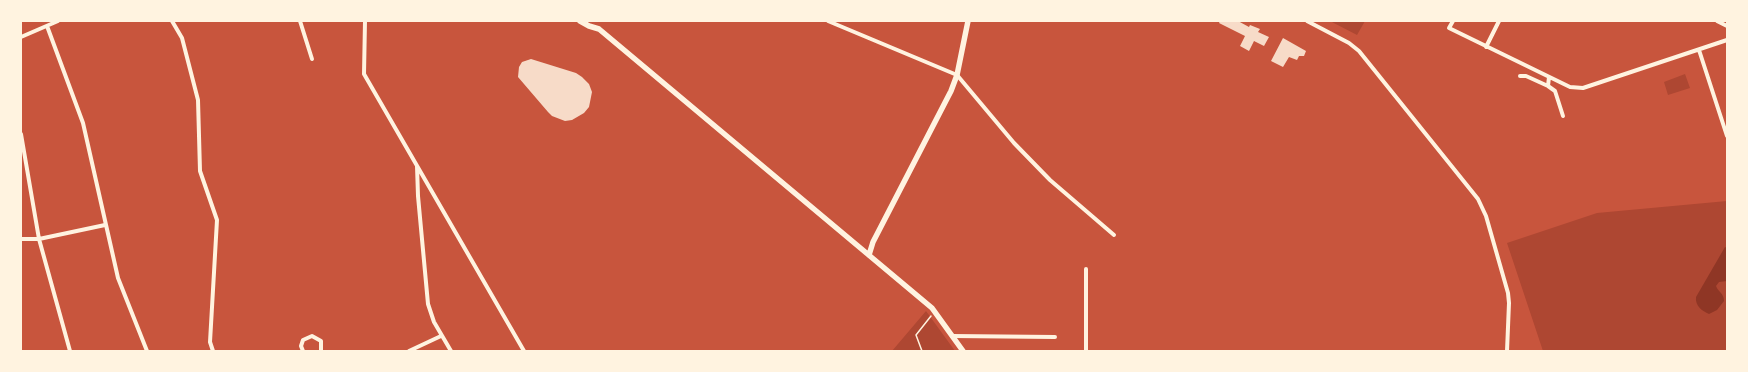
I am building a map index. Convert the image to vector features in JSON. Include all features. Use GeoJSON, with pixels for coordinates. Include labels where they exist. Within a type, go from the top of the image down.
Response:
{"type":"FeatureCollection","features":[{"type":"Feature","properties":{"kind":"street"},"geometry":{"type":"LineString","coordinates":[[21,37],[58,21]]}},
{"type":"Feature","properties":{"kind":"street"},"geometry":{"type":"LineString","coordinates":[[172,21],[182,38],[198,100],[200,171],[217,220],[210,342],[213,351]]}},
{"type":"Feature","properties":{"kind":"street"},"geometry":{"type":"LineString","coordinates":[[300,21],[312,59]]}},
{"type":"Feature","properties":{"kind":"street"},"geometry":{"type":"LineString","coordinates":[[365,21],[364,74],[524,351]]}},
{"type":"Feature","properties":{"kind":"street"},"geometry":{"type":"LineString","coordinates":[[580,21],[589,26],[600,29],[932,308],[963,351]]}},
{"type":"Feature","properties":{"kind":"street"},"geometry":{"type":"LineString","coordinates":[[828,21],[957,75],[1014,143],[1050,180],[1114,235]]}},
{"type":"Feature","properties":{"kind":"street"},"geometry":{"type":"LineString","coordinates":[[870,255],[873,242],[951,91],[957,75],[968,21]]}},
{"type":"Feature","properties":{"kind":"street"},"geometry":{"type":"LineString","coordinates":[[1307,21],[1349,43],[1359,51],[1483,207],[1508,294],[1507,351]]}},
{"type":"Feature","properties":{"kind":"street"},"geometry":{"type":"LineString","coordinates":[[1453,21],[1449,28],[1570,87],[1583,88],[1727,40]]}},
{"type":"Feature","properties":{"kind":"street"},"geometry":{"type":"LineString","coordinates":[[1486,47],[1499,21]]}},
{"type":"Feature","properties":{"kind":"street"},"geometry":{"type":"LineString","coordinates":[[1717,21],[1727,26]]}},
{"type":"Feature","properties":{"kind":"street"},"geometry":{"type":"LineString","coordinates":[[48,26],[83,123],[118,278],[147,351]]}},
{"type":"Feature","properties":{"kind":"street"},"geometry":{"type":"LineString","coordinates":[[1699,50],[1727,136]]}},
{"type":"Feature","properties":{"kind":"street"},"geometry":{"type":"LineString","coordinates":[[1520,76],[1526,76],[1548,86],[1554,91],[1563,116]]}},
{"type":"Feature","properties":{"kind":"street"},"geometry":{"type":"LineString","coordinates":[[1548,86],[1549,77]]}},
{"type":"Feature","properties":{"kind":"street"},"geometry":{"type":"LineString","coordinates":[[21,134],[39,239],[70,351]]}},
{"type":"Feature","properties":{"kind":"street"},"geometry":{"type":"LineString","coordinates":[[417,165],[418,196],[428,304],[434,322],[451,351]]}},
{"type":"Feature","properties":{"kind":"street"},"geometry":{"type":"LineString","coordinates":[[21,239],[39,239],[105,225]]}},
{"type":"Feature","properties":{"kind":"street"},"geometry":{"type":"LineString","coordinates":[[1086,269],[1086,351]]}},
{"type":"Feature","properties":{"kind":"street"},"geometry":{"type":"LineString","coordinates":[[302,351],[301,346],[303,340],[306,337],[312,336],[321,341],[320,351]]}},
{"type":"Feature","properties":{"kind":"street"},"geometry":{"type":"LineString","coordinates":[[409,351],[441,336]]}},
{"type":"Feature","properties":{"kind":"street"},"geometry":{"type":"LineString","coordinates":[[952,336],[1055,337]]}},
{"type":"Feature","properties":{"kind":"path"},"geometry":{"type":"LineString","coordinates":[[922,351],[916,335],[920,328],[935,312]]}},
{"type":"Feature","properties":{"kind":"shaded area"},"geometry":{"type":"Polygon","coordinates":[[[1330,21],[1365,21],[1357,35],[1330,21]]]}},
{"type":"Feature","properties":{"kind":"shaded area"},"geometry":{"type":"Polygon","coordinates":[[[1685,74],[1690,88],[1668,95],[1664,82],[1685,74]]]}},
{"type":"Feature","properties":{"kind":"shaded area"},"geometry":{"type":"Polygon","coordinates":[[[1727,201],[1727,351],[1543,351],[1507,243],[1597,213],[1727,201]]]}},
{"type":"Feature","properties":{"kind":"shaded area"},"geometry":{"type":"Polygon","coordinates":[[[1725,247],[1727,248],[1727,281],[1719,282],[1716,286],[1723,296],[1724,301],[1717,310],[1709,314],[1700,308],[1696,297],[1725,247]]]}},
{"type":"Feature","properties":{"kind":"shaded area"},"geometry":{"type":"Polygon","coordinates":[[[926,311],[955,351],[892,351],[926,311]]]}},
{"type":"Feature","properties":{"kind":"building"},"geometry":{"type":"Polygon","coordinates":[[[1220,21],[1238,21],[1249,27],[1250,25],[1260,29],[1258,32],[1269,37],[1264,46],[1254,41],[1249,51],[1240,46],[1245,36],[1219,23],[1220,21]]]}},
{"type":"Feature","properties":{"kind":"building"},"geometry":{"type":"Polygon","coordinates":[[[1283,38],[1306,51],[1304,56],[1299,56],[1297,60],[1289,57],[1283,67],[1271,61],[1283,38]]]}},
{"type":"Feature","properties":{"kind":"building"},"geometry":{"type":"Polygon","coordinates":[[[531,59],[576,73],[589,84],[592,92],[589,107],[584,113],[572,120],[565,121],[552,116],[548,112],[518,77],[519,67],[522,62],[531,59]]]}}]}
